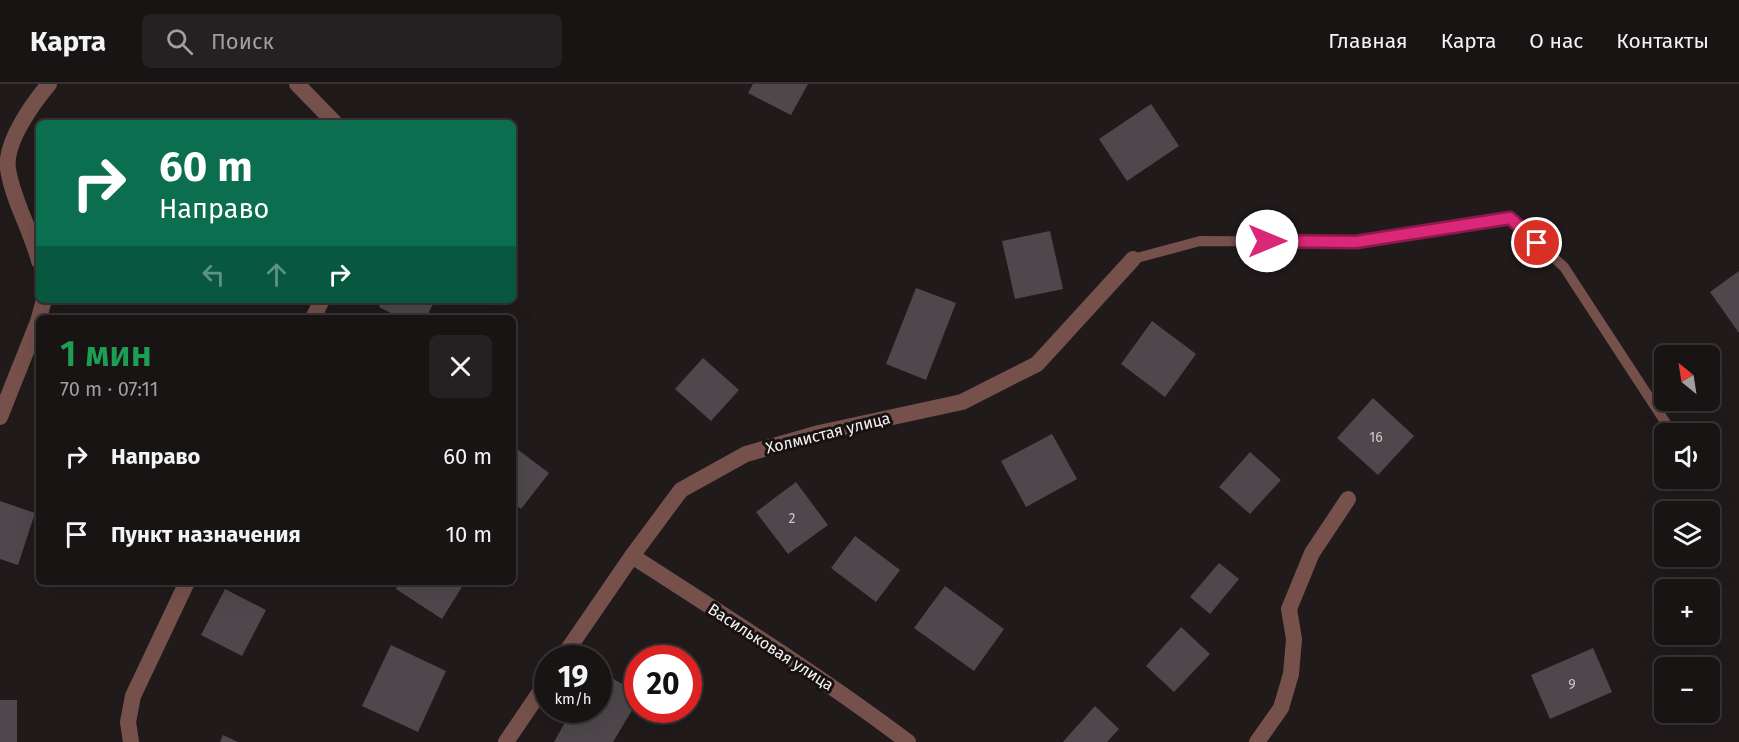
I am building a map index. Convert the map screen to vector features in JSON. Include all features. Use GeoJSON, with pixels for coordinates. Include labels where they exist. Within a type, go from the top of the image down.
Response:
{"type":"FeatureCollection","features":[{"type":"Feature","properties":{"kind":"street"},"geometry":{"type":"LineString","coordinates":[[36,252],[8,167],[12,144],[35,101],[49,84]]}},
{"type":"Feature","properties":{"kind":"street"},"geometry":{"type":"LineString","coordinates":[[297,84],[332,120]]}},
{"type":"Feature","properties":{"kind":"street","name":"Холмистая улица"},"geometry":{"type":"LineString","coordinates":[[571,645],[681,490],[746,454],[819,433],[962,402],[1037,364],[1133,259]]}},
{"type":"Feature","properties":{"kind":"street"},"geometry":{"type":"LineString","coordinates":[[0,417],[36,326]]}},
{"type":"Feature","properties":{"kind":"street"},"geometry":{"type":"LineString","coordinates":[[1257,742],[1281,708],[1292,674],[1294,639],[1288,609],[1312,553],[1348,500]]}},
{"type":"Feature","properties":{"kind":"street","name":"Васильковая улица"},"geometry":{"type":"LineString","coordinates":[[632,556],[777,650],[866,710],[908,742]]}},
{"type":"Feature","properties":{"kind":"street"},"geometry":{"type":"LineString","coordinates":[[130,742],[128,722],[133,696],[186,585]]}},
{"type":"Feature","properties":{"kind":"street"},"geometry":{"type":"LineString","coordinates":[[506,742],[534,701]]}},
{"type":"Feature","properties":{"kind":"lane"},"geometry":{"type":"LineString","coordinates":[[1133,259],[1200,241],[1356,242],[1510,218],[1564,267],[1666,423]]}},
{"type":"Feature","properties":{"kind":"building"},"geometry":{"type":"Polygon","coordinates":[[[753,84],[808,84],[791,115],[748,93],[753,84]]]}},
{"type":"Feature","properties":{"kind":"building"},"geometry":{"type":"Polygon","coordinates":[[[1151,104],[1179,146],[1127,181],[1099,139],[1151,104]]]}},
{"type":"Feature","properties":{"kind":"building"},"geometry":{"type":"Polygon","coordinates":[[[1050,231],[1063,289],[1015,299],[1002,241],[1050,231]]]}},
{"type":"Feature","properties":{"kind":"building"},"geometry":{"type":"Polygon","coordinates":[[[1739,271],[1739,333],[1710,292],[1739,271]]]}},
{"type":"Feature","properties":{"kind":"building"},"geometry":{"type":"Polygon","coordinates":[[[916,288],[956,303],[926,380],[886,364],[916,288]]]}},
{"type":"Feature","properties":{"kind":"building"},"geometry":{"type":"Polygon","coordinates":[[[381,303],[434,303],[428,315],[395,315],[379,307],[381,303]]]}},
{"type":"Feature","properties":{"kind":"building"},"geometry":{"type":"Polygon","coordinates":[[[1152,321],[1196,354],[1165,397],[1121,364],[1152,321]]]}},
{"type":"Feature","properties":{"kind":"building"},"geometry":{"type":"Polygon","coordinates":[[[703,358],[739,390],[711,421],[675,389],[703,358]]]}},
{"type":"Feature","properties":{"kind":"building"},"geometry":{"type":"Polygon","coordinates":[[[1373,398],[1414,436],[1378,475],[1337,438],[1373,398]]]}},
{"type":"Feature","properties":{"kind":"building"},"geometry":{"type":"Polygon","coordinates":[[[1052,434],[1077,479],[1026,507],[1001,461],[1052,434]]]}},
{"type":"Feature","properties":{"kind":"building"},"geometry":{"type":"Polygon","coordinates":[[[516,448],[549,473],[521,509],[516,505],[516,448]]]}},
{"type":"Feature","properties":{"kind":"building"},"geometry":{"type":"Polygon","coordinates":[[[1250,452],[1281,480],[1250,514],[1219,487],[1250,452]]]}},
{"type":"Feature","properties":{"kind":"building"},"geometry":{"type":"Polygon","coordinates":[[[796,482],[828,525],[788,554],[756,512],[796,482]]]}},
{"type":"Feature","properties":{"kind":"building"},"geometry":{"type":"Polygon","coordinates":[[[0,501],[35,513],[18,565],[0,559],[0,501]]]}},
{"type":"Feature","properties":{"kind":"building"},"geometry":{"type":"Polygon","coordinates":[[[855,536],[900,570],[876,602],[831,568],[855,536]]]}},
{"type":"Feature","properties":{"kind":"building"},"geometry":{"type":"Polygon","coordinates":[[[1219,563],[1239,579],[1210,614],[1190,597],[1219,563]]]}},
{"type":"Feature","properties":{"kind":"building"},"geometry":{"type":"Polygon","coordinates":[[[398,585],[463,585],[442,619],[396,589],[398,585]]]}},
{"type":"Feature","properties":{"kind":"building"},"geometry":{"type":"Polygon","coordinates":[[[945,586],[1004,629],[974,671],[914,628],[945,586]]]}},
{"type":"Feature","properties":{"kind":"building"},"geometry":{"type":"Polygon","coordinates":[[[225,589],[266,610],[242,656],[201,635],[225,589]]]}},
{"type":"Feature","properties":{"kind":"building"},"geometry":{"type":"Polygon","coordinates":[[[1181,627],[1210,654],[1174,692],[1146,666],[1181,627]]]}},
{"type":"Feature","properties":{"kind":"building"},"geometry":{"type":"Polygon","coordinates":[[[391,645],[446,671],[418,732],[362,706],[391,645]]]}},
{"type":"Feature","properties":{"kind":"building"},"geometry":{"type":"Polygon","coordinates":[[[1593,648],[1612,692],[1550,719],[1531,675],[1593,648]]]}},
{"type":"Feature","properties":{"kind":"building"},"geometry":{"type":"Polygon","coordinates":[[[612,678],[624,685],[624,723],[613,742],[554,742],[565,723],[612,723],[612,678]]]}},
{"type":"Feature","properties":{"kind":"building"},"geometry":{"type":"Polygon","coordinates":[[[0,700],[17,700],[17,742],[0,742],[0,700]]]}},
{"type":"Feature","properties":{"kind":"building"},"geometry":{"type":"Polygon","coordinates":[[[1095,706],[1119,729],[1107,742],[1063,742],[1095,706]]]}},
{"type":"Feature","properties":{"kind":"building"},"geometry":{"type":"Polygon","coordinates":[[[223,735],[238,742],[220,742],[223,735]]]}},
{"type":"Feature","properties":{"kind":"route"},"geometry":{"type":"LineString","coordinates":[[1267,241],[1356,242],[1510,218],[1537,243]]}}]}
